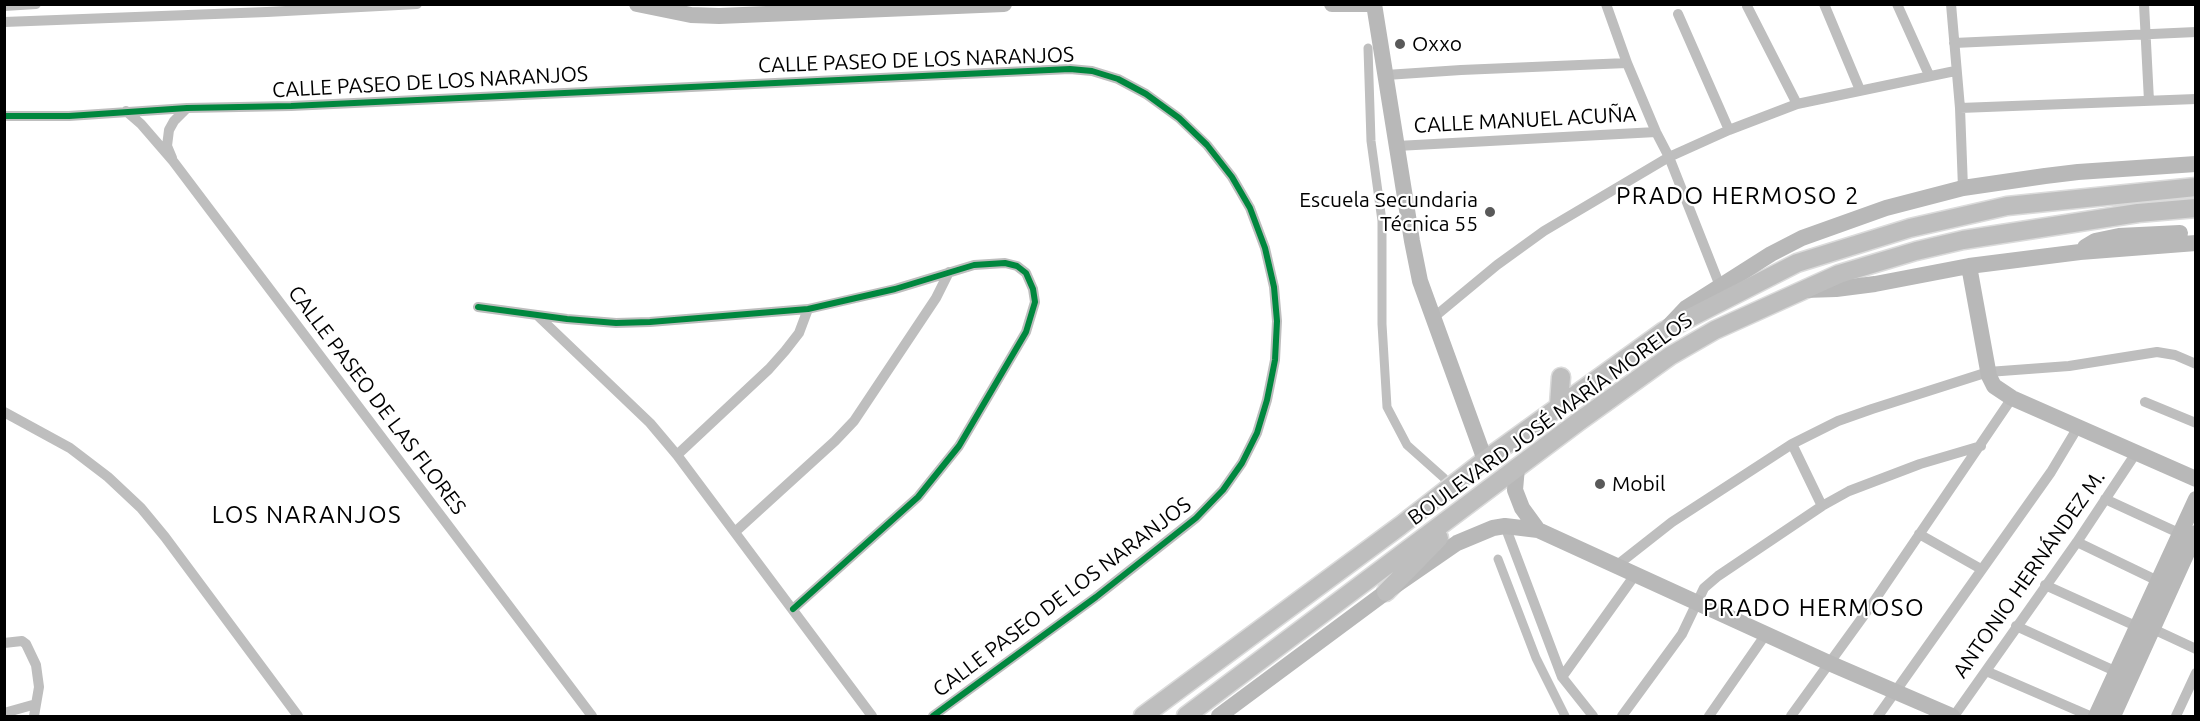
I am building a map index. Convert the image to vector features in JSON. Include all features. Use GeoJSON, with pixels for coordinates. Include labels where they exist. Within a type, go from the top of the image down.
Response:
{"type":"FeatureCollection","features":[{"type":"Feature","properties":{"kind":"main road","name":"BOULEVARD JOSÉ MARÍA MORELOS"},"geometry":{"type":"LineString","coordinates":[[1143,717],[1559,405],[1664,331],[1797,263],[1910,228],[2007,206],[2196,187]]}},
{"type":"Feature","properties":{"kind":"main road","name":"BOULEVARD JOSÉ MARÍA MORELOS"},"geometry":{"type":"LineString","coordinates":[[1186,717],[1517,467],[1690,344],[1754,310],[1839,274],[1963,240],[2138,213],[2196,208]]}},
{"type":"Feature","properties":{"kind":"main road"},"geometry":{"type":"LineString","coordinates":[[1559,405],[1561,377]]}},
{"type":"Feature","properties":{"kind":"main road"},"geometry":{"type":"LineString","coordinates":[[1386,592],[1486,490]]}},
{"type":"Feature","properties":{"kind":"street"},"geometry":{"type":"LineString","coordinates":[[4,6],[36,4]]}},
{"type":"Feature","properties":{"kind":"street"},"geometry":{"type":"LineString","coordinates":[[4,22],[417,4]]}},
{"type":"Feature","properties":{"kind":"street"},"geometry":{"type":"LineString","coordinates":[[637,4],[691,15],[719,16],[1004,4]]}},
{"type":"Feature","properties":{"kind":"street"},"geometry":{"type":"LineString","coordinates":[[670,4],[691,8],[720,8],[791,4]]}},
{"type":"Feature","properties":{"kind":"street"},"geometry":{"type":"LineString","coordinates":[[1332,4],[1367,4]]}},
{"type":"Feature","properties":{"kind":"street"},"geometry":{"type":"LineString","coordinates":[[1374,4],[1420,281],[1485,460]]}},
{"type":"Feature","properties":{"kind":"street"},"geometry":{"type":"LineString","coordinates":[[1606,4],[1626,63],[1669,157],[1720,286]]}},
{"type":"Feature","properties":{"kind":"street"},"geometry":{"type":"LineString","coordinates":[[1824,4],[1860,90]]}},
{"type":"Feature","properties":{"kind":"street"},"geometry":{"type":"LineString","coordinates":[[1897,4],[1929,75]]}},
{"type":"Feature","properties":{"kind":"street"},"geometry":{"type":"LineString","coordinates":[[1951,4],[1960,108],[1963,188]]}},
{"type":"Feature","properties":{"kind":"street"},"geometry":{"type":"LineString","coordinates":[[2144,4],[2149,101]]}},
{"type":"Feature","properties":{"kind":"street"},"geometry":{"type":"LineString","coordinates":[[1747,6],[1797,104]]}},
{"type":"Feature","properties":{"kind":"street"},"geometry":{"type":"LineString","coordinates":[[1678,14],[1729,130]]}},
{"type":"Feature","properties":{"kind":"street"},"geometry":{"type":"LineString","coordinates":[[1954,43],[2196,32]]}},
{"type":"Feature","properties":{"kind":"street"},"geometry":{"type":"LineString","coordinates":[[1386,75],[1626,63]]}},
{"type":"Feature","properties":{"kind":"street","name":"CALLE PASEO DE LOS NARANJOS"},"geometry":{"type":"LineString","coordinates":[[4,116],[69,116],[187,108],[291,106],[442,97],[1070,69],[1092,71],[1118,79],[1146,94],[1179,118],[1207,145],[1232,177],[1250,208],[1265,248],[1274,287],[1277,321],[1273,370],[1257,433],[1242,463],[1223,490],[1197,518],[1113,584],[933,717]]}},
{"type":"Feature","properties":{"kind":"street"},"geometry":{"type":"LineString","coordinates":[[1433,318],[1497,265],[1544,231],[1669,157],[1729,130],[1797,104],[1955,71]]}},
{"type":"Feature","properties":{"kind":"street"},"geometry":{"type":"LineString","coordinates":[[1960,108],[2196,99]]}},
{"type":"Feature","properties":{"kind":"street"},"geometry":{"type":"LineString","coordinates":[[173,161],[167,146],[169,130],[174,121],[187,108]]}},
{"type":"Feature","properties":{"kind":"street","name":"CALLE PASEO DE LAS FLORES"},"geometry":{"type":"LineString","coordinates":[[126,111],[141,124],[173,161],[592,717]]}},
{"type":"Feature","properties":{"kind":"street","name":"CALLE MANUEL ACUÑA"},"geometry":{"type":"LineString","coordinates":[[1397,146],[1656,132]]}},
{"type":"Feature","properties":{"kind":"street"},"geometry":{"type":"LineString","coordinates":[[1664,331],[1686,308],[1771,254],[1831,226],[1886,208],[1963,188],[2078,172],[2196,164]]}},
{"type":"Feature","properties":{"kind":"street"},"geometry":{"type":"LineString","coordinates":[[2080,252],[2096,241],[2119,236],[2196,232]]}},
{"type":"Feature","properties":{"kind":"street"},"geometry":{"type":"LineString","coordinates":[[1804,290],[1875,284],[1969,266],[2080,252],[2196,243]]}},
{"type":"Feature","properties":{"kind":"street"},"geometry":{"type":"LineString","coordinates":[[478,308],[616,323],[808,309],[895,289],[974,265],[1005,263],[1017,266],[1026,273],[1035,302],[1026,332],[959,446],[918,497],[793,609]]}},
{"type":"Feature","properties":{"kind":"street"},"geometry":{"type":"LineString","coordinates":[[1969,266],[1988,372],[1994,386],[2012,398],[2196,479]]}},
{"type":"Feature","properties":{"kind":"street"},"geometry":{"type":"LineString","coordinates":[[735,532],[854,421],[930,307],[949,272]]}},
{"type":"Feature","properties":{"kind":"street"},"geometry":{"type":"LineString","coordinates":[[677,455],[769,369],[799,333],[808,309]]}},
{"type":"Feature","properties":{"kind":"street"},"geometry":{"type":"LineString","coordinates":[[538,316],[650,423],[677,455],[872,717]]}},
{"type":"Feature","properties":{"kind":"street"},"geometry":{"type":"LineString","coordinates":[[1616,566],[1690,510],[1792,444],[1838,421],[1872,409],[1988,372],[2069,366],[2157,352],[2175,355],[2196,364]]}},
{"type":"Feature","properties":{"kind":"street"},"geometry":{"type":"LineString","coordinates":[[1791,717],[1981,446],[2012,398]]}},
{"type":"Feature","properties":{"kind":"street"},"geometry":{"type":"LineString","coordinates":[[2145,402],[2196,423]]}},
{"type":"Feature","properties":{"kind":"street"},"geometry":{"type":"LineString","coordinates":[[4,412],[70,448],[108,477],[141,508],[298,717]]}},
{"type":"Feature","properties":{"kind":"street"},"geometry":{"type":"LineString","coordinates":[[1878,717],[2051,472],[2078,427]]}},
{"type":"Feature","properties":{"kind":"street"},"geometry":{"type":"LineString","coordinates":[[1792,444],[1822,506]]}},
{"type":"Feature","properties":{"kind":"street"},"geometry":{"type":"LineString","coordinates":[[1622,717],[1682,634],[1699,596],[1710,582],[1822,506],[1849,491],[1920,464],[1981,446]]}},
{"type":"Feature","properties":{"kind":"street","name":"ANTONIO HERNÁNDEZ M."},"geometry":{"type":"LineString","coordinates":[[1953,717],[2077,542],[2136,453]]}},
{"type":"Feature","properties":{"kind":"street"},"geometry":{"type":"LineString","coordinates":[[1517,467],[1515,490],[1522,508],[1538,530]]}},
{"type":"Feature","properties":{"kind":"street"},"geometry":{"type":"LineString","coordinates":[[2105,499],[2188,533]]}},
{"type":"Feature","properties":{"kind":"street"},"geometry":{"type":"LineString","coordinates":[[2096,717],[2117,672],[2145,628],[2188,533],[2196,499]]}},
{"type":"Feature","properties":{"kind":"street"},"geometry":{"type":"LineString","coordinates":[[1505,526],[1562,677],[1593,717]]}},
{"type":"Feature","properties":{"kind":"street"},"geometry":{"type":"LineString","coordinates":[[1219,717],[1386,592],[1457,543],[1479,532],[1505,526],[1538,530],[1953,717]]}},
{"type":"Feature","properties":{"kind":"street"},"geometry":{"type":"LineString","coordinates":[[2114,717],[2145,628],[2158,581],[2188,533]]}},
{"type":"Feature","properties":{"kind":"street"},"geometry":{"type":"LineString","coordinates":[[1919,534],[1982,569]]}},
{"type":"Feature","properties":{"kind":"street"},"geometry":{"type":"LineString","coordinates":[[2077,542],[2158,581]]}},
{"type":"Feature","properties":{"kind":"street"},"geometry":{"type":"LineString","coordinates":[[1562,677],[1635,575]]}},
{"type":"Feature","properties":{"kind":"street"},"geometry":{"type":"LineString","coordinates":[[2046,585],[2196,649]]}},
{"type":"Feature","properties":{"kind":"street"},"geometry":{"type":"LineString","coordinates":[[2016,626],[2117,672]]}},
{"type":"Feature","properties":{"kind":"street"},"geometry":{"type":"LineString","coordinates":[[1709,717],[1766,634]]}},
{"type":"Feature","properties":{"kind":"street"},"geometry":{"type":"LineString","coordinates":[[4,643],[22,641],[32,654],[39,687],[34,717]]}},
{"type":"Feature","properties":{"kind":"street"},"geometry":{"type":"LineString","coordinates":[[1986,671],[2090,717]]}},
{"type":"Feature","properties":{"kind":"street"},"geometry":{"type":"LineString","coordinates":[[2176,717],[2196,674]]}},
{"type":"Feature","properties":{"kind":"street"},"geometry":{"type":"LineString","coordinates":[[4,713],[36,704]]}},
{"type":"Feature","properties":{"kind":"waterway"},"geometry":{"type":"LineString","coordinates":[[1368,48],[1371,141],[1382,221],[1382,324],[1387,407],[1407,445],[1444,478]]}},
{"type":"Feature","properties":{"kind":"waterway"},"geometry":{"type":"LineString","coordinates":[[1498,559],[1536,658],[1565,716]]}},
{"type":"Feature","properties":{"kind":"cycle path"},"geometry":{"type":"LineString","coordinates":[[4,116],[69,116],[187,108],[291,106],[1070,69],[1092,71],[1118,79],[1146,94],[1179,118],[1207,145],[1232,177],[1250,208],[1265,248],[1274,287],[1277,321],[1275,360],[1267,400],[1257,433],[1242,463],[1223,490],[1196,518],[1096,597],[933,716]]}},
{"type":"Feature","properties":{"kind":"cycle path"},"geometry":{"type":"LineString","coordinates":[[478,307],[567,319],[616,323],[650,322],[808,309],[895,289],[974,265],[1005,263],[1017,266],[1026,273],[1033,289],[1035,302],[1026,332],[959,446],[918,497],[793,609]]}},
{"type":"Feature","properties":{"kind":"place","name":"Oxxo"},"geometry":{"type":"Point","coordinates":[1400,44]}},
{"type":"Feature","properties":{"kind":"place","name":"Escuela Secundaria Técnica 55"},"geometry":{"type":"Point","coordinates":[1490,212]}},
{"type":"Feature","properties":{"kind":"place","name":"Mobil"},"geometry":{"type":"Point","coordinates":[1600,484]}},
{"type":"Feature","properties":{"kind":"district","name":"PRADO HERMOSO 2"},"geometry":{"type":"Point","coordinates":[1738,196]}},
{"type":"Feature","properties":{"kind":"district","name":"LOS NARANJOS"},"geometry":{"type":"Point","coordinates":[307,515]}},
{"type":"Feature","properties":{"kind":"district","name":"PRADO HERMOSO"},"geometry":{"type":"Point","coordinates":[1814,608]}}]}
